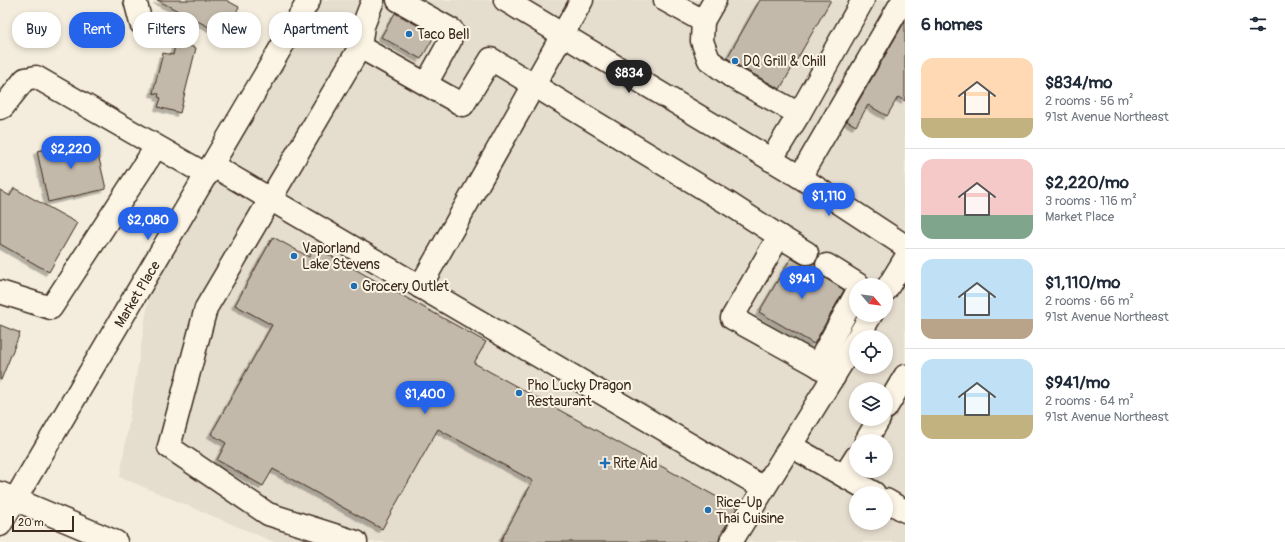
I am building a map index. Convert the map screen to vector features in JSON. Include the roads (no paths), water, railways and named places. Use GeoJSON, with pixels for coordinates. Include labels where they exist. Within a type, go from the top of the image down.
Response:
{"type":"FeatureCollection","features":[{"type":"Feature","properties":{"kind":"street"},"geometry":{"type":"LineString","coordinates":[[135,0],[138,12]]}},
{"type":"Feature","properties":{"kind":"street","name":"Market Place"},"geometry":{"type":"LineString","coordinates":[[0,525],[8,496],[210,170],[309,0]]}},
{"type":"Feature","properties":{"kind":"street"},"geometry":{"type":"LineString","coordinates":[[362,26],[373,0]]}},
{"type":"Feature","properties":{"kind":"street"},"geometry":{"type":"LineString","coordinates":[[398,0],[452,30],[450,41],[426,84]]}},
{"type":"Feature","properties":{"kind":"street"},"geometry":{"type":"LineString","coordinates":[[505,0],[800,177],[905,246]]}},
{"type":"Feature","properties":{"kind":"street"},"geometry":{"type":"LineString","coordinates":[[420,287],[582,0]]}},
{"type":"Feature","properties":{"kind":"street"},"geometry":{"type":"LineString","coordinates":[[665,0],[703,21]]}},
{"type":"Feature","properties":{"kind":"street"},"geometry":{"type":"LineString","coordinates":[[715,0],[703,21],[702,42],[709,60],[732,77],[800,114]]}},
{"type":"Feature","properties":{"kind":"street"},"geometry":{"type":"LineString","coordinates":[[770,160],[800,114],[863,0]]}},
{"type":"Feature","properties":{"kind":"street"},"geometry":{"type":"LineString","coordinates":[[800,177],[903,0]]}},
{"type":"Feature","properties":{"kind":"street"},"geometry":{"type":"LineString","coordinates":[[356,542],[268,514],[169,447],[206,308],[359,48]]}},
{"type":"Feature","properties":{"kind":"street"},"geometry":{"type":"LineString","coordinates":[[362,48],[463,105],[491,59],[807,253]]}},
{"type":"Feature","properties":{"kind":"street"},"geometry":{"type":"LineString","coordinates":[[0,108],[3,107],[25,79],[36,77],[156,146],[270,199],[764,488]]}},
{"type":"Feature","properties":{"kind":"street"},"geometry":{"type":"LineString","coordinates":[[0,292],[51,308],[156,146]]}},
{"type":"Feature","properties":{"kind":"street"},"geometry":{"type":"LineString","coordinates":[[779,236],[732,318],[825,371]]}},
{"type":"Feature","properties":{"kind":"street"},"geometry":{"type":"LineString","coordinates":[[893,279],[905,259]]}},
{"type":"Feature","properties":{"kind":"street"},"geometry":{"type":"LineString","coordinates":[[827,265],[849,279]]}},
{"type":"Feature","properties":{"kind":"street"},"geometry":{"type":"LineString","coordinates":[[731,542],[791,446],[825,371],[849,311]]}},
{"type":"Feature","properties":{"kind":"street"},"geometry":{"type":"LineString","coordinates":[[825,371],[849,347]]}},
{"type":"Feature","properties":{"kind":"street"},"geometry":{"type":"LineString","coordinates":[[893,396],[905,376]]}},
{"type":"Feature","properties":{"kind":"street"},"geometry":{"type":"LineString","coordinates":[[791,446],[862,486]]}},
{"type":"Feature","properties":{"kind":"street"},"geometry":{"type":"LineString","coordinates":[[844,476],[849,468]]}},
{"type":"Feature","properties":{"kind":"street"},"geometry":{"type":"LineString","coordinates":[[8,496],[116,542]]}},
{"type":"Feature","properties":{"kind":"street"},"geometry":{"type":"LineString","coordinates":[[893,504],[905,511]]}},
{"type":"Feature","properties":{"kind":"place","name":"Taco Bell"},"geometry":{"type":"Point","coordinates":[409,34]}},
{"type":"Feature","properties":{"kind":"place","name":"DQ Grill & Chill"},"geometry":{"type":"Point","coordinates":[735,61]}},
{"type":"Feature","properties":{"kind":"place","name":"Vaporland Lake Stevens"},"geometry":{"type":"Point","coordinates":[294,256]}},
{"type":"Feature","properties":{"kind":"place","name":"Grocery Outlet"},"geometry":{"type":"Point","coordinates":[354,286]}},
{"type":"Feature","properties":{"kind":"place","name":"Pho Lucky Dragon Restaurant"},"geometry":{"type":"Point","coordinates":[519,393]}},
{"type":"Feature","properties":{"kind":"place","name":"Rite Aid"},"geometry":{"type":"Point","coordinates":[605,463]}},
{"type":"Feature","properties":{"kind":"place","name":"Rice-Up Thai Cuisine"},"geometry":{"type":"Point","coordinates":[708,510]}}]}
